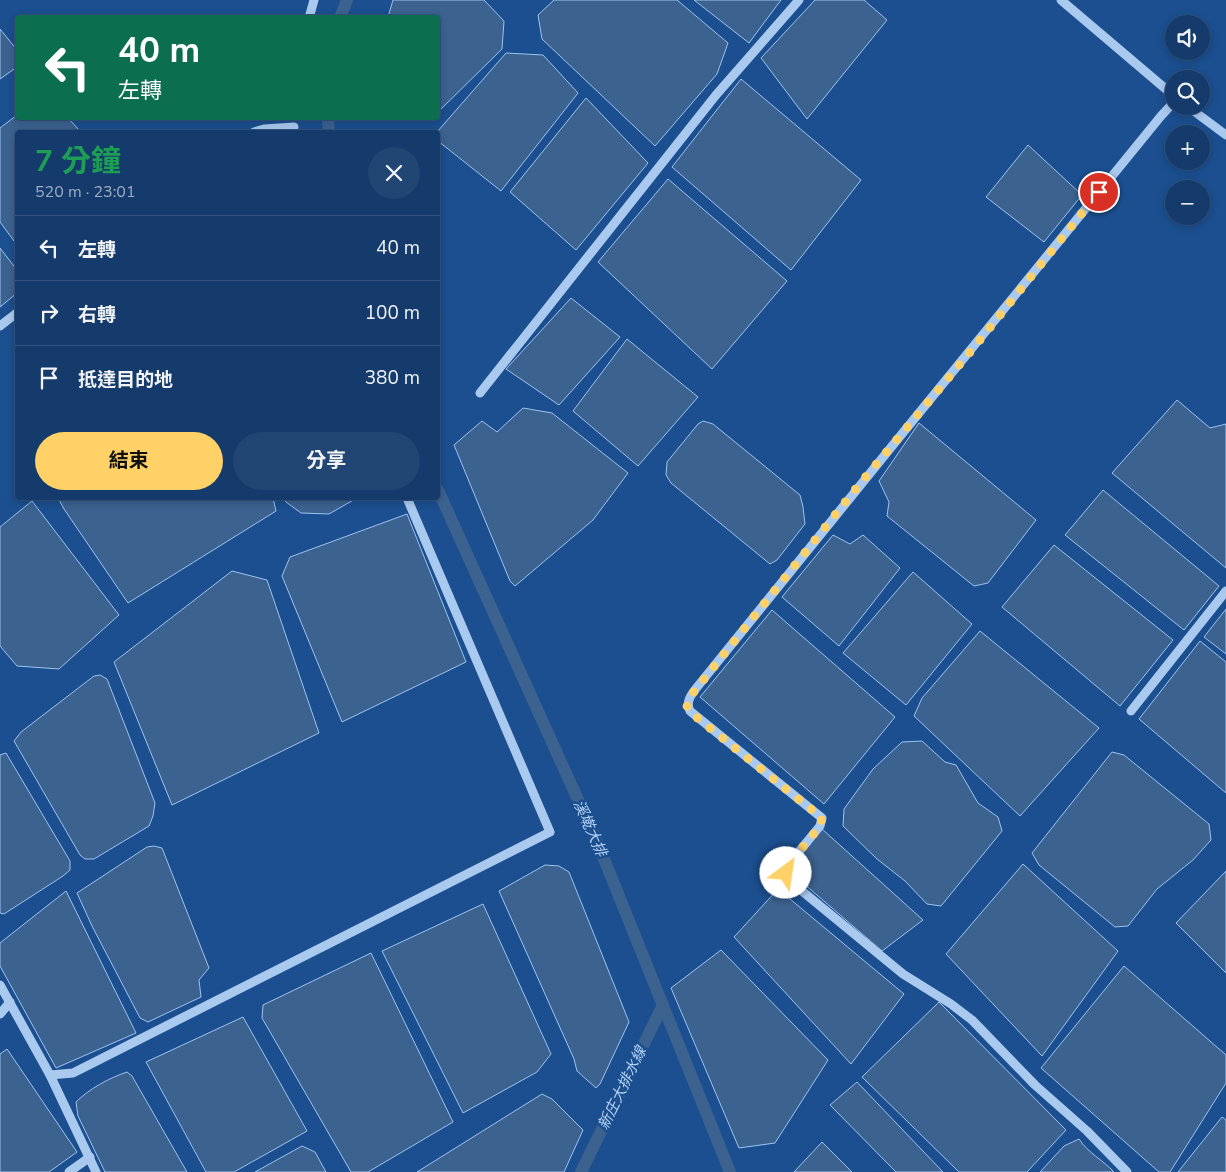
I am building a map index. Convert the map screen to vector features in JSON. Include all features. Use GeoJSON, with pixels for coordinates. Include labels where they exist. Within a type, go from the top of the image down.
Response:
{"type":"FeatureCollection","features":[{"type":"Feature","properties":{"kind":"lane"},"geometry":{"type":"LineString","coordinates":[[310,15],[314,0]]}},
{"type":"Feature","properties":{"kind":"lane"},"geometry":{"type":"LineString","coordinates":[[480,393],[716,95],[799,0]]}},
{"type":"Feature","properties":{"kind":"lane"},"geometry":{"type":"LineString","coordinates":[[1061,0],[1165,88]]}},
{"type":"Feature","properties":{"kind":"lane"},"geometry":{"type":"LineString","coordinates":[[1127,1172],[1087,1131],[1035,1085],[972,1020],[951,1004],[903,974],[791,882],[786,873],[787,866],[820,826],[822,818],[690,712],[687,706],[689,698],[698,686],[852,494],[976,345],[1165,112]]}},
{"type":"Feature","properties":{"kind":"lane"},"geometry":{"type":"LineString","coordinates":[[1199,115],[1226,135]]}},
{"type":"Feature","properties":{"kind":"lane"},"geometry":{"type":"LineString","coordinates":[[261,130],[294,126]]}},
{"type":"Feature","properties":{"kind":"lane"},"geometry":{"type":"LineString","coordinates":[[0,326],[15,314]]}},
{"type":"Feature","properties":{"kind":"lane"},"geometry":{"type":"LineString","coordinates":[[50,1075],[73,1073],[550,832],[408,500]]}},
{"type":"Feature","properties":{"kind":"lane"},"geometry":{"type":"LineString","coordinates":[[1131,711],[1226,591]]}},
{"type":"Feature","properties":{"kind":"lane"},"geometry":{"type":"LineString","coordinates":[[0,985],[50,1075],[96,1172]]}},
{"type":"Feature","properties":{"kind":"lane"},"geometry":{"type":"LineString","coordinates":[[0,1014],[10,1002]]}},
{"type":"Feature","properties":{"kind":"lane"},"geometry":{"type":"LineString","coordinates":[[69,1172],[90,1157]]}},
{"type":"Feature","properties":{"kind":"water"},"geometry":{"type":"Polygon","coordinates":[[[393,0],[484,0],[504,21],[502,49],[440,110],[440,15],[389,15],[393,0]]]}},
{"type":"Feature","properties":{"kind":"water"},"geometry":{"type":"Polygon","coordinates":[[[554,0],[677,0],[728,43],[717,74],[655,146],[542,39],[538,15],[554,0]]]}},
{"type":"Feature","properties":{"kind":"water"},"geometry":{"type":"Polygon","coordinates":[[[694,0],[781,0],[749,43],[694,0]]]}},
{"type":"Feature","properties":{"kind":"water"},"geometry":{"type":"Polygon","coordinates":[[[815,0],[864,0],[887,20],[807,119],[761,58],[815,0]]]}},
{"type":"Feature","properties":{"kind":"water"},"geometry":{"type":"Polygon","coordinates":[[[0,29],[15,48],[15,68],[0,79],[0,29]]]}},
{"type":"Feature","properties":{"kind":"water"},"geometry":{"type":"Polygon","coordinates":[[[506,53],[543,55],[578,93],[501,191],[440,143],[439,130],[506,53]]]}},
{"type":"Feature","properties":{"kind":"water"},"geometry":{"type":"Polygon","coordinates":[[[741,79],[861,180],[791,270],[672,167],[741,79]]]}},
{"type":"Feature","properties":{"kind":"water"},"geometry":{"type":"Polygon","coordinates":[[[586,98],[648,163],[576,250],[510,192],[586,98]]]}},
{"type":"Feature","properties":{"kind":"water"},"geometry":{"type":"Polygon","coordinates":[[[15,117],[15,120],[70,120],[79,130],[15,130],[15,242],[0,222],[0,128],[15,117]]]}},
{"type":"Feature","properties":{"kind":"water"},"geometry":{"type":"Polygon","coordinates":[[[1028,145],[1082,195],[1044,242],[986,197],[1028,145]]]}},
{"type":"Feature","properties":{"kind":"water"},"geometry":{"type":"Polygon","coordinates":[[[668,179],[787,281],[712,369],[598,262],[668,179]]]}},
{"type":"Feature","properties":{"kind":"water"},"geometry":{"type":"Polygon","coordinates":[[[0,248],[15,267],[15,295],[0,307],[0,248]]]}},
{"type":"Feature","properties":{"kind":"water"},"geometry":{"type":"Polygon","coordinates":[[[571,298],[620,337],[559,405],[506,369],[571,298]]]}},
{"type":"Feature","properties":{"kind":"water"},"geometry":{"type":"Polygon","coordinates":[[[627,339],[698,397],[638,466],[573,411],[627,339]]]}},
{"type":"Feature","properties":{"kind":"water"},"geometry":{"type":"Polygon","coordinates":[[[1177,400],[1210,428],[1226,424],[1226,568],[1112,473],[1177,400]]]}},
{"type":"Feature","properties":{"kind":"water"},"geometry":{"type":"Polygon","coordinates":[[[523,408],[552,413],[628,473],[593,520],[515,586],[510,581],[454,445],[482,421],[497,432],[523,408]]]}},
{"type":"Feature","properties":{"kind":"water"},"geometry":{"type":"Polygon","coordinates":[[[703,421],[713,424],[800,495],[805,524],[777,560],[770,564],[671,483],[666,475],[667,462],[698,424],[703,421]]]}},
{"type":"Feature","properties":{"kind":"water"},"geometry":{"type":"Polygon","coordinates":[[[919,423],[1036,520],[988,583],[974,586],[887,516],[889,502],[879,481],[919,423]]]}},
{"type":"Feature","properties":{"kind":"water"},"geometry":{"type":"Polygon","coordinates":[[[1103,490],[1219,586],[1184,630],[1065,535],[1103,490]]]}},
{"type":"Feature","properties":{"kind":"water"},"geometry":{"type":"Polygon","coordinates":[[[59,500],[273,500],[276,511],[128,603],[59,500]]]}},
{"type":"Feature","properties":{"kind":"water"},"geometry":{"type":"Polygon","coordinates":[[[284,500],[354,500],[329,514],[301,513],[284,500]]]}},
{"type":"Feature","properties":{"kind":"water"},"geometry":{"type":"Polygon","coordinates":[[[32,501],[119,615],[59,669],[17,666],[0,646],[0,527],[32,501]]]}},
{"type":"Feature","properties":{"kind":"water"},"geometry":{"type":"Polygon","coordinates":[[[407,514],[466,662],[342,722],[282,576],[290,557],[407,514]]]}},
{"type":"Feature","properties":{"kind":"water"},"geometry":{"type":"Polygon","coordinates":[[[833,535],[850,544],[863,535],[900,568],[839,646],[782,597],[833,535]]]}},
{"type":"Feature","properties":{"kind":"water"},"geometry":{"type":"Polygon","coordinates":[[[1054,545],[1173,640],[1120,706],[1002,607],[1054,545]]]}},
{"type":"Feature","properties":{"kind":"water"},"geometry":{"type":"Polygon","coordinates":[[[232,571],[267,580],[319,733],[172,805],[114,662],[232,571]]]}},
{"type":"Feature","properties":{"kind":"water"},"geometry":{"type":"Polygon","coordinates":[[[913,572],[972,624],[906,705],[843,653],[913,572]]]}},
{"type":"Feature","properties":{"kind":"water"},"geometry":{"type":"Polygon","coordinates":[[[1226,609],[1226,654],[1204,637],[1226,609]]]}},
{"type":"Feature","properties":{"kind":"water"},"geometry":{"type":"Polygon","coordinates":[[[772,610],[895,717],[824,804],[700,697],[772,610]]]}},
{"type":"Feature","properties":{"kind":"water"},"geometry":{"type":"Polygon","coordinates":[[[980,631],[1099,728],[1020,816],[914,716],[922,698],[980,631]]]}},
{"type":"Feature","properties":{"kind":"water"},"geometry":{"type":"Polygon","coordinates":[[[1200,641],[1226,662],[1226,793],[1139,719],[1200,641]]]}},
{"type":"Feature","properties":{"kind":"water"},"geometry":{"type":"Polygon","coordinates":[[[100,675],[107,679],[155,803],[149,826],[94,859],[85,859],[80,855],[14,741],[21,732],[94,676],[100,675]]]}},
{"type":"Feature","properties":{"kind":"water"},"geometry":{"type":"Polygon","coordinates":[[[922,741],[945,762],[956,765],[978,803],[998,817],[1002,831],[941,906],[927,904],[905,881],[877,859],[843,826],[844,809],[873,769],[902,742],[922,741]]]}},
{"type":"Feature","properties":{"kind":"water"},"geometry":{"type":"Polygon","coordinates":[[[1112,752],[1124,755],[1209,824],[1211,840],[1193,860],[1157,889],[1128,926],[1115,927],[1039,865],[1032,853],[1112,752]]]}},
{"type":"Feature","properties":{"kind":"water"},"geometry":{"type":"Polygon","coordinates":[[[6,753],[70,861],[70,870],[4,914],[0,913],[0,755],[6,753]]]}},
{"type":"Feature","properties":{"kind":"water"},"geometry":{"type":"Polygon","coordinates":[[[822,829],[923,920],[882,951],[789,871],[822,829]]]}},
{"type":"Feature","properties":{"kind":"water"},"geometry":{"type":"Polygon","coordinates":[[[147,847],[162,848],[209,968],[199,980],[201,997],[148,1022],[140,1018],[77,893],[147,847]]]}},
{"type":"Feature","properties":{"kind":"water"},"geometry":{"type":"Polygon","coordinates":[[[1023,864],[1118,951],[1042,1056],[946,954],[1023,864]]]}},
{"type":"Feature","properties":{"kind":"water"},"geometry":{"type":"Polygon","coordinates":[[[545,865],[559,866],[569,872],[629,1022],[600,1084],[596,1088],[577,1071],[574,1059],[499,891],[545,865]]]}},
{"type":"Feature","properties":{"kind":"water"},"geometry":{"type":"Polygon","coordinates":[[[1226,871],[1226,973],[1176,923],[1226,871]]]}},
{"type":"Feature","properties":{"kind":"water"},"geometry":{"type":"Polygon","coordinates":[[[778,889],[904,994],[851,1064],[734,937],[778,889]]]}},
{"type":"Feature","properties":{"kind":"water"},"geometry":{"type":"Polygon","coordinates":[[[66,891],[136,1033],[56,1068],[0,966],[0,943],[66,891]]]}},
{"type":"Feature","properties":{"kind":"water"},"geometry":{"type":"Polygon","coordinates":[[[483,904],[551,1054],[537,1072],[463,1113],[382,951],[483,904]]]}},
{"type":"Feature","properties":{"kind":"water"},"geometry":{"type":"Polygon","coordinates":[[[721,950],[828,1060],[775,1143],[739,1148],[671,988],[721,950]]]}},
{"type":"Feature","properties":{"kind":"water"},"geometry":{"type":"Polygon","coordinates":[[[371,953],[453,1122],[368,1172],[351,1172],[262,1018],[263,1005],[371,953]]]}},
{"type":"Feature","properties":{"kind":"water"},"geometry":{"type":"Polygon","coordinates":[[[1124,966],[1226,1055],[1226,1083],[1170,1172],[1159,1172],[1041,1068],[1124,966]]]}},
{"type":"Feature","properties":{"kind":"water"},"geometry":{"type":"Polygon","coordinates":[[[939,1002],[1066,1130],[1027,1172],[959,1172],[862,1077],[939,1002]]]}},
{"type":"Feature","properties":{"kind":"water"},"geometry":{"type":"Polygon","coordinates":[[[243,1017],[307,1131],[234,1172],[206,1172],[146,1062],[243,1017]]]}},
{"type":"Feature","properties":{"kind":"water"},"geometry":{"type":"Polygon","coordinates":[[[7,1049],[77,1152],[49,1172],[0,1172],[0,1054],[7,1049]]]}},
{"type":"Feature","properties":{"kind":"water"},"geometry":{"type":"Polygon","coordinates":[[[127,1072],[132,1076],[187,1172],[105,1172],[78,1116],[76,1102],[100,1084],[127,1072]]]}},
{"type":"Feature","properties":{"kind":"water"},"geometry":{"type":"Polygon","coordinates":[[[857,1082],[943,1172],[896,1172],[830,1105],[857,1082]]]}},
{"type":"Feature","properties":{"kind":"water"},"geometry":{"type":"Polygon","coordinates":[[[542,1094],[552,1099],[583,1130],[564,1172],[417,1172],[542,1094]]]}},
{"type":"Feature","properties":{"kind":"water"},"geometry":{"type":"Polygon","coordinates":[[[1222,1117],[1226,1120],[1226,1172],[1178,1172],[1222,1117]]]}},
{"type":"Feature","properties":{"kind":"water"},"geometry":{"type":"Polygon","coordinates":[[[1079,1139],[1114,1172],[1040,1172],[1064,1146],[1079,1139]]]}},
{"type":"Feature","properties":{"kind":"water"},"geometry":{"type":"Polygon","coordinates":[[[822,1142],[852,1172],[794,1172],[822,1142]]]}},
{"type":"Feature","properties":{"kind":"water"},"geometry":{"type":"Polygon","coordinates":[[[302,1146],[315,1152],[326,1172],[255,1172],[302,1146]]]}},
{"type":"Feature","properties":{"kind":"waterway","name":"溪墘大排"},"geometry":{"type":"LineString","coordinates":[[341,15],[347,0]]}},
{"type":"Feature","properties":{"kind":"waterway","name":"溪墘大排"},"geometry":{"type":"LineString","coordinates":[[328,120],[329,130]]}},
{"type":"Feature","properties":{"kind":"waterway","name":"溪墘大排"},"geometry":{"type":"LineString","coordinates":[[440,494],[598,844],[730,1172]]}},
{"type":"Feature","properties":{"kind":"waterway","name":"新庄大排水線"},"geometry":{"type":"LineString","coordinates":[[581,1172],[663,1005]]}},
{"type":"Feature","properties":{"kind":"route"},"geometry":{"type":"LineString","coordinates":[[786,873],[787,866],[820,826],[822,818],[690,712],[687,706],[689,698],[858,486],[976,345],[1099,192]]}}]}
